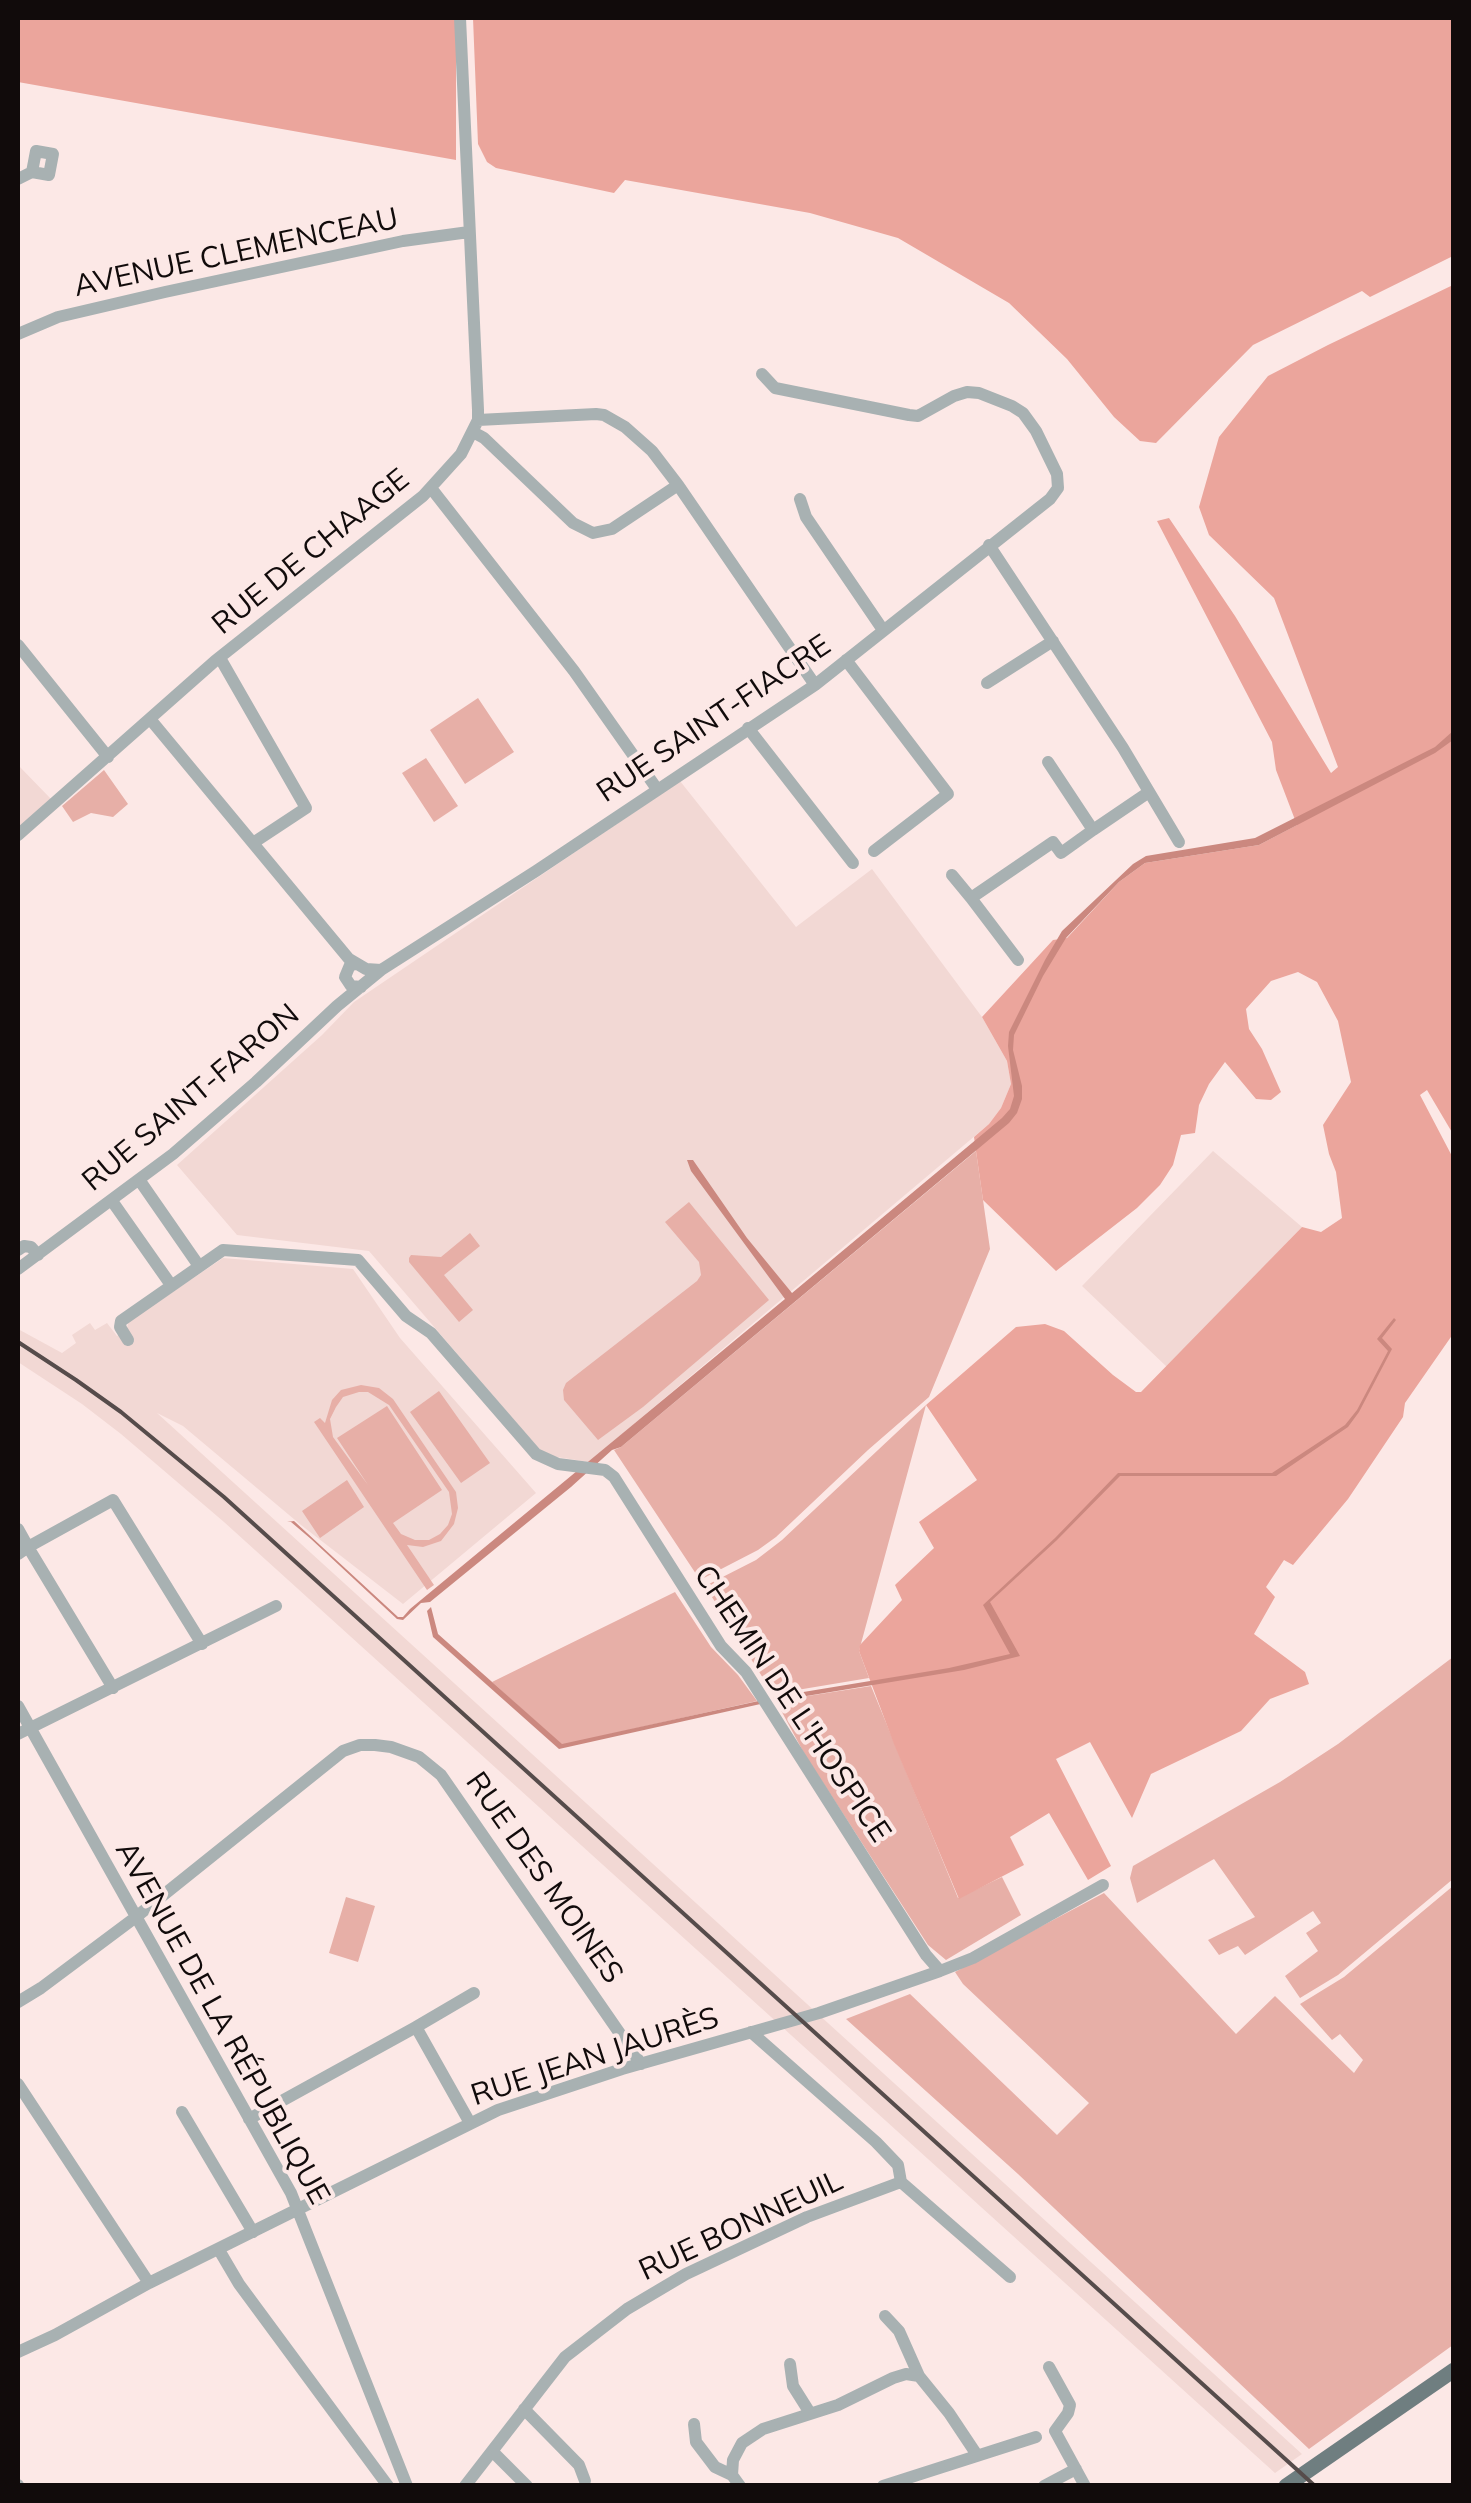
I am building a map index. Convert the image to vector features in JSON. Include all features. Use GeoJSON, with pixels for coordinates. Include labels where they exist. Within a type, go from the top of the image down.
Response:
{"type":"FeatureCollection","features":[{"type":"Feature","properties":{"kind":"main road"},"geometry":{"type":"LineString","coordinates":[[1286,2486],[1453,2370]]}},
{"type":"Feature","properties":{"kind":"street"},"geometry":{"type":"LineString","coordinates":[[460,18],[475,426],[572,523],[593,533],[612,528],[678,485]]}},
{"type":"Feature","properties":{"kind":"street"},"geometry":{"type":"LineString","coordinates":[[18,179],[32,172]]}},
{"type":"Feature","properties":{"kind":"street","name":"AVENUE CLEMENCEAU"},"geometry":{"type":"LineString","coordinates":[[18,334],[58,317],[165,292],[403,241],[469,232]]}},
{"type":"Feature","properties":{"kind":"street","name":"RUE SAINT-FIACRE"},"geometry":{"type":"LineString","coordinates":[[361,975],[657,790],[814,685],[1050,499],[1058,488],[1057,474],[1030,421],[1012,406],[979,393],[954,396],[918,416],[775,388],[762,374]]}},
{"type":"Feature","properties":{"kind":"street"},"geometry":{"type":"LineString","coordinates":[[475,426],[596,414],[604,415],[641,440],[678,485],[814,685]]}},
{"type":"Feature","properties":{"kind":"street","name":"RUE DE CHAAGE"},"geometry":{"type":"LineString","coordinates":[[18,835],[220,658],[431,488],[461,454],[475,426]]}},
{"type":"Feature","properties":{"kind":"street"},"geometry":{"type":"LineString","coordinates":[[431,488],[574,671],[657,790]]}},
{"type":"Feature","properties":{"kind":"street"},"geometry":{"type":"LineString","coordinates":[[800,499],[806,517],[884,630]]}},
{"type":"Feature","properties":{"kind":"street"},"geometry":{"type":"LineString","coordinates":[[989,545],[1180,842]]}},
{"type":"Feature","properties":{"kind":"street"},"geometry":{"type":"LineString","coordinates":[[987,683],[1053,641]]}},
{"type":"Feature","properties":{"kind":"street"},"geometry":{"type":"LineString","coordinates":[[18,645],[108,757]]}},
{"type":"Feature","properties":{"kind":"street"},"geometry":{"type":"LineString","coordinates":[[150,719],[253,843],[306,808],[220,658]]}},
{"type":"Feature","properties":{"kind":"street"},"geometry":{"type":"LineString","coordinates":[[846,660],[948,794],[874,851]]}},
{"type":"Feature","properties":{"kind":"street"},"geometry":{"type":"LineString","coordinates":[[748,728],[853,864]]}},
{"type":"Feature","properties":{"kind":"street"},"geometry":{"type":"LineString","coordinates":[[1048,762],[1092,830]]}},
{"type":"Feature","properties":{"kind":"street"},"geometry":{"type":"LineString","coordinates":[[971,898],[1053,842],[1061,852],[1149,792]]}},
{"type":"Feature","properties":{"kind":"street","name":"RUE SAINT-FARON"},"geometry":{"type":"LineString","coordinates":[[18,1269],[140,1180],[220,1114],[345,998],[361,975],[253,843]]}},
{"type":"Feature","properties":{"kind":"street"},"geometry":{"type":"LineString","coordinates":[[952,874],[1018,960]]}},
{"type":"Feature","properties":{"kind":"street"},"geometry":{"type":"LineString","coordinates":[[128,1340],[120,1328],[121,1322],[199,1266],[140,1180]]}},
{"type":"Feature","properties":{"kind":"street"},"geometry":{"type":"LineString","coordinates":[[112,1201],[170,1285]]}},
{"type":"Feature","properties":{"kind":"street"},"geometry":{"type":"LineString","coordinates":[[18,1250],[31,1247],[38,1255]]}},
{"type":"Feature","properties":{"kind":"street","name":"CHEMIN DE L'HOSPICE"},"geometry":{"type":"LineString","coordinates":[[199,1266],[223,1250],[358,1260],[406,1316],[432,1333],[536,1454],[558,1464],[599,1468],[614,1477],[721,1646],[746,1672],[926,1956],[940,1971]]}},
{"type":"Feature","properties":{"kind":"street"},"geometry":{"type":"LineString","coordinates":[[23,1550],[113,1500],[202,1644]]}},
{"type":"Feature","properties":{"kind":"street"},"geometry":{"type":"LineString","coordinates":[[18,1529],[23,1550],[112,1688]]}},
{"type":"Feature","properties":{"kind":"street"},"geometry":{"type":"LineString","coordinates":[[24,1731],[276,1606]]}},
{"type":"Feature","properties":{"kind":"street","name":"AVENUE DE LA RÉPUBLIQUE"},"geometry":{"type":"LineString","coordinates":[[18,1706],[24,1731],[136,1917],[298,2209],[407,2486]]}},
{"type":"Feature","properties":{"kind":"street","name":"RUE DES MOINES"},"geometry":{"type":"LineString","coordinates":[[18,2002],[136,1917],[343,1752],[360,1744],[391,1747],[419,1757],[442,1775],[642,2064]]}},
{"type":"Feature","properties":{"kind":"street","name":"RUE JEAN JAURÈS"},"geometry":{"type":"LineString","coordinates":[[18,2352],[150,2282],[498,2110],[940,1971],[972,1958],[1103,1884]]}},
{"type":"Feature","properties":{"kind":"street"},"geometry":{"type":"LineString","coordinates":[[249,2119],[474,1994]]}},
{"type":"Feature","properties":{"kind":"street"},"geometry":{"type":"LineString","coordinates":[[416,2027],[470,2123]]}},
{"type":"Feature","properties":{"kind":"street","name":"RUE BONNEUIL"},"geometry":{"type":"LineString","coordinates":[[465,2486],[565,2357],[584,2340],[686,2274],[807,2217],[901,2182],[898,2165],[876,2142],[751,2032]]}},
{"type":"Feature","properties":{"kind":"street"},"geometry":{"type":"LineString","coordinates":[[18,2084],[150,2282]]}},
{"type":"Feature","properties":{"kind":"street"},"geometry":{"type":"LineString","coordinates":[[182,2112],[254,2232]]}},
{"type":"Feature","properties":{"kind":"street"},"geometry":{"type":"LineString","coordinates":[[901,2182],[1010,2277]]}},
{"type":"Feature","properties":{"kind":"street"},"geometry":{"type":"LineString","coordinates":[[218,2250],[238,2284],[388,2486]]}},
{"type":"Feature","properties":{"kind":"street"},"geometry":{"type":"LineString","coordinates":[[884,2316],[899,2331],[919,2376],[977,2456]]}},
{"type":"Feature","properties":{"kind":"street"},"geometry":{"type":"LineString","coordinates":[[790,2364],[793,2386],[810,2413]]}},
{"type":"Feature","properties":{"kind":"street"},"geometry":{"type":"LineString","coordinates":[[884,2486],[1050,2432],[1068,2413],[1070,2405],[1049,2367]]}},
{"type":"Feature","properties":{"kind":"street"},"geometry":{"type":"LineString","coordinates":[[736,2480],[733,2460],[742,2443],[762,2428],[838,2404],[893,2378],[919,2376]]}},
{"type":"Feature","properties":{"kind":"street"},"geometry":{"type":"LineString","coordinates":[[524,2409],[579,2465],[585,2481]]}},
{"type":"Feature","properties":{"kind":"street"},"geometry":{"type":"LineString","coordinates":[[694,2424],[696,2442],[715,2467],[736,2480]]}},
{"type":"Feature","properties":{"kind":"street"},"geometry":{"type":"LineString","coordinates":[[1050,2432],[1085,2486]]}},
{"type":"Feature","properties":{"kind":"street"},"geometry":{"type":"LineString","coordinates":[[492,2451],[527,2486]]}},
{"type":"Feature","properties":{"kind":"street"},"geometry":{"type":"LineString","coordinates":[[1044,2486],[1076,2469]]}},
{"type":"Feature","properties":{"kind":"shaded area"},"geometry":{"type":"Polygon","coordinates":[[[18,18],[456,18],[456,160],[18,82],[18,18]]]}},
{"type":"Feature","properties":{"kind":"shaded area"},"geometry":{"type":"Polygon","coordinates":[[[473,18],[1453,18],[1453,256],[1370,297],[1362,291],[1253,345],[1156,443],[1140,441],[1114,417],[1067,359],[1009,303],[898,238],[810,213],[625,180],[614,193],[496,168],[487,162],[478,144],[473,18]]]}},
{"type":"Feature","properties":{"kind":"shaded area"},"geometry":{"type":"Polygon","coordinates":[[[1453,285],[1453,1134],[1427,1090],[1420,1095],[1453,1158],[1453,1334],[1405,1403],[1403,1417],[1348,1499],[1293,1565],[1284,1560],[1266,1587],[1275,1597],[1254,1634],[1305,1672],[1309,1684],[1270,1699],[1241,1731],[1151,1774],[1132,1818],[1090,1742],[1056,1759],[1111,1866],[1088,1880],[1049,1813],[1010,1837],[1024,1865],[959,1899],[859,1651],[860,1645],[902,1600],[895,1585],[934,1548],[919,1522],[977,1480],[926,1405],[1016,1327],[1045,1324],[1064,1331],[1113,1375],[1141,1392],[1302,1227],[1321,1232],[1342,1218],[1336,1172],[1323,1125],[1351,1082],[1338,1021],[1317,982],[1298,972],[1271,981],[1246,1009],[1249,1029],[1281,1092],[1271,1100],[1256,1099],[1225,1062],[1199,1105],[1195,1133],[1181,1135],[1173,1165],[1160,1185],[1137,1208],[1056,1271],[983,1200],[974,1137],[1001,1108],[1011,1084],[1007,1061],[982,1017],[1053,940],[1067,938],[1119,882],[1145,863],[1259,845],[1297,825],[1276,770],[1272,742],[1157,521],[1169,518],[1235,616],[1331,773],[1338,767],[1274,598],[1209,535],[1199,507],[1219,437],[1268,376],[1453,285]]]}},
{"type":"Feature","properties":{"kind":"shaded area"},"geometry":{"type":"Polygon","coordinates":[[[478,698],[514,752],[465,784],[430,730],[478,698]]]}},
{"type":"Feature","properties":{"kind":"shaded area"},"geometry":{"type":"Polygon","coordinates":[[[1453,731],[1453,740],[1435,753],[1259,845],[1145,863],[1119,882],[1066,938],[1014,1035],[1022,1099],[1009,1123],[430,1602],[421,1603],[403,1620],[397,1619],[311,1539],[287,1522],[294,1521],[398,1617],[403,1617],[785,1299],[691,1171],[687,1160],[693,1160],[747,1238],[792,1293],[1010,1109],[1014,1096],[1009,1032],[1045,960],[1062,931],[1133,864],[1146,856],[1255,838],[1435,747],[1453,731]]]}},
{"type":"Feature","properties":{"kind":"shaded area"},"geometry":{"type":"Polygon","coordinates":[[[426,758],[458,806],[434,822],[402,773],[426,758]]]}},
{"type":"Feature","properties":{"kind":"shaded area"},"geometry":{"type":"Polygon","coordinates":[[[18,765],[51,799],[18,830],[18,765]]]}},
{"type":"Feature","properties":{"kind":"shaded area"},"geometry":{"type":"Polygon","coordinates":[[[104,770],[128,804],[113,817],[91,813],[73,822],[62,806],[104,770]]]}},
{"type":"Feature","properties":{"kind":"shaded area"},"geometry":{"type":"Polygon","coordinates":[[[680,781],[796,927],[872,869],[982,1017],[1007,1061],[1011,1084],[989,1124],[589,1462],[544,1455],[369,1251],[237,1235],[177,1165],[354,1002],[680,781]]]}},
{"type":"Feature","properties":{"kind":"shaded area"},"geometry":{"type":"Polygon","coordinates":[[[976,1151],[990,1249],[929,1397],[776,1537],[700,1580],[614,1450],[976,1151]]]}},
{"type":"Feature","properties":{"kind":"shaded area"},"geometry":{"type":"Polygon","coordinates":[[[1213,1151],[1302,1227],[1167,1367],[1082,1286],[1213,1151]]]}},
{"type":"Feature","properties":{"kind":"shaded area"},"geometry":{"type":"Polygon","coordinates":[[[689,1202],[769,1300],[598,1440],[564,1400],[563,1390],[566,1383],[697,1281],[701,1275],[699,1262],[665,1222],[689,1202]]]}},
{"type":"Feature","properties":{"kind":"shaded area"},"geometry":{"type":"Polygon","coordinates":[[[470,1233],[480,1246],[444,1275],[473,1310],[459,1322],[409,1258],[441,1257],[470,1233]]]}},
{"type":"Feature","properties":{"kind":"shaded area"},"geometry":{"type":"Polygon","coordinates":[[[223,1258],[353,1269],[400,1338],[536,1493],[403,1604],[183,1426],[157,1413],[1302,2454],[1275,2473],[224,1522],[121,1434],[18,1362],[18,1329],[62,1353],[76,1343],[72,1335],[90,1323],[95,1330],[107,1323],[117,1336],[127,1329],[128,1322],[223,1258]]]}},
{"type":"Feature","properties":{"kind":"shaded area"},"geometry":{"type":"Polygon","coordinates":[[[1394,1318],[1382,1338],[1392,1349],[1348,1427],[1276,1476],[1120,1476],[990,1602],[1020,1656],[964,1670],[776,1701],[773,1697],[1010,1654],[983,1605],[1118,1473],[1272,1473],[1345,1425],[1357,1410],[1388,1351],[1377,1339],[1394,1318]]]}},
{"type":"Feature","properties":{"kind":"shaded area"},"geometry":{"type":"Polygon","coordinates":[[[361,1385],[379,1388],[393,1399],[456,1492],[454,1524],[441,1541],[423,1547],[407,1545],[434,1585],[427,1590],[314,1422],[320,1418],[325,1423],[332,1400],[341,1390],[361,1385]],[[368,1392],[343,1397],[330,1419],[333,1437],[368,1485],[337,1438],[387,1406],[442,1490],[393,1523],[401,1534],[429,1540],[448,1525],[452,1514],[449,1492],[389,1405],[368,1392]]]}},
{"type":"Feature","properties":{"kind":"shaded area"},"geometry":{"type":"Polygon","coordinates":[[[439,1391],[490,1463],[461,1483],[410,1412],[439,1391]]]}},
{"type":"Feature","properties":{"kind":"shaded area"},"geometry":{"type":"Polygon","coordinates":[[[926,1405],[859,1651],[869,1678],[773,1694],[705,1586],[756,1560],[782,1540],[926,1405]]]}},
{"type":"Feature","properties":{"kind":"shaded area"},"geometry":{"type":"Polygon","coordinates":[[[347,1480],[364,1507],[320,1538],[302,1511],[347,1480]]]}},
{"type":"Feature","properties":{"kind":"shaded area"},"geometry":{"type":"Polygon","coordinates":[[[675,1592],[711,1647],[757,1701],[562,1745],[492,1682],[675,1592]]]}},
{"type":"Feature","properties":{"kind":"shaded area"},"geometry":{"type":"Polygon","coordinates":[[[431,1607],[438,1634],[562,1744],[763,1700],[765,1703],[559,1749],[433,1637],[427,1611],[431,1607]]]}},
{"type":"Feature","properties":{"kind":"shaded area"},"geometry":{"type":"Polygon","coordinates":[[[1453,1657],[1453,1879],[1338,1975],[1300,1998],[1285,1976],[1318,1951],[1306,1933],[1321,1923],[1313,1911],[1245,1955],[1238,1946],[1219,1955],[1208,1940],[1255,1917],[1214,1859],[1137,1903],[1130,1878],[1133,1866],[1280,1782],[1338,1744],[1453,1657]]]}},
{"type":"Feature","properties":{"kind":"shaded area"},"geometry":{"type":"Polygon","coordinates":[[[871,1686],[958,1898],[1002,1877],[1021,1915],[946,1960],[928,1945],[805,1755],[776,1701],[871,1686]]]}},
{"type":"Feature","properties":{"kind":"shaded area"},"geometry":{"type":"Polygon","coordinates":[[[1453,1886],[1453,2345],[1309,2449],[1018,2174],[846,2019],[910,1994],[1057,2135],[1089,2103],[955,1972],[1104,1893],[1236,2034],[1275,1996],[1354,2073],[1363,2060],[1340,2034],[1332,2040],[1300,2004],[1344,1977],[1453,1886]]]}},
{"type":"Feature","properties":{"kind":"shaded area"},"geometry":{"type":"Polygon","coordinates":[[[346,1897],[375,1906],[358,1962],[329,1953],[346,1897]]]}},
{"type":"Feature","properties":{"kind":"railway"},"geometry":{"type":"LineString","coordinates":[[18,1342],[121,1412],[224,1497],[1315,2486]]}}]}
